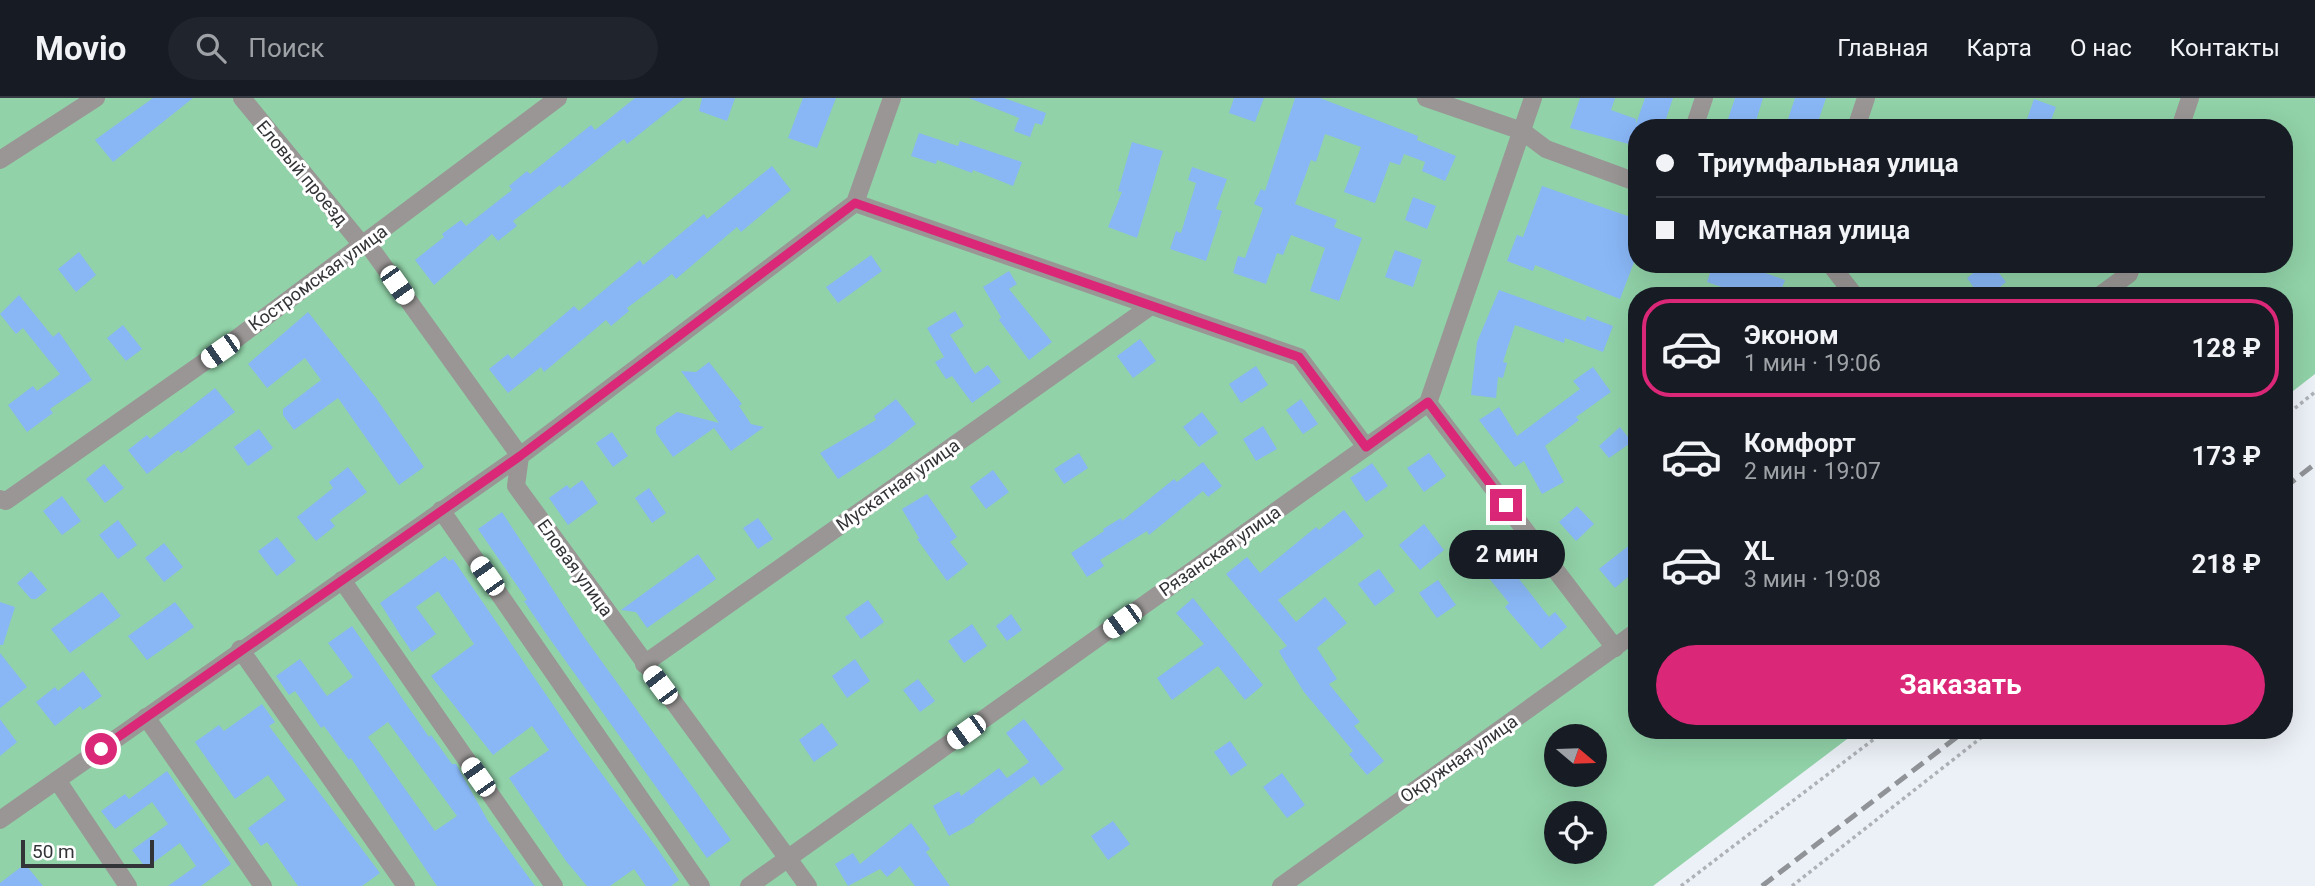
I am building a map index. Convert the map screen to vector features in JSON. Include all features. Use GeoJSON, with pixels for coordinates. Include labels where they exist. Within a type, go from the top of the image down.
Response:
{"type":"FeatureCollection","features":[{"type":"Feature","properties":{"kind":"street"},"geometry":{"type":"LineString","coordinates":[[63,122],[69,98]]}},
{"type":"Feature","properties":{"kind":"street"},"geometry":{"type":"LineString","coordinates":[[0,160],[63,122],[96,98]]}},
{"type":"Feature","properties":{"kind":"street","name":"Еловый проезд"},"geometry":{"type":"LineString","coordinates":[[243,98],[365,244]]}},
{"type":"Feature","properties":{"kind":"street","name":"Костромская улица"},"geometry":{"type":"LineString","coordinates":[[3,500],[365,244],[558,98]]}},
{"type":"Feature","properties":{"kind":"street"},"geometry":{"type":"LineString","coordinates":[[0,820],[240,649],[520,456],[855,203],[892,98]]}},
{"type":"Feature","properties":{"kind":"street"},"geometry":{"type":"LineString","coordinates":[[1426,98],[1522,131],[1546,149],[1628,180]]}},
{"type":"Feature","properties":{"kind":"street"},"geometry":{"type":"LineString","coordinates":[[1533,98],[1428,402],[1615,648]]}},
{"type":"Feature","properties":{"kind":"street"},"geometry":{"type":"LineString","coordinates":[[1697,119],[1704,98]]}},
{"type":"Feature","properties":{"kind":"street"},"geometry":{"type":"LineString","coordinates":[[1859,119],[1866,98]]}},
{"type":"Feature","properties":{"kind":"street"},"geometry":{"type":"LineString","coordinates":[[2183,119],[2190,98]]}},
{"type":"Feature","properties":{"kind":"street"},"geometry":{"type":"LineString","coordinates":[[855,203],[1299,357],[1366,447]]}},
{"type":"Feature","properties":{"kind":"street"},"geometry":{"type":"LineString","coordinates":[[365,244],[520,456]]}},
{"type":"Feature","properties":{"kind":"street"},"geometry":{"type":"LineString","coordinates":[[1837,273],[1848,287]]}},
{"type":"Feature","properties":{"kind":"street"},"geometry":{"type":"LineString","coordinates":[[2111,287],[2129,273]]}},
{"type":"Feature","properties":{"kind":"street","name":"Мускатная улица"},"geometry":{"type":"LineString","coordinates":[[644,664],[1151,306]]}},
{"type":"Feature","properties":{"kind":"street","name":"Рязанская улица"},"geometry":{"type":"LineString","coordinates":[[749,886],[1428,402]]}},
{"type":"Feature","properties":{"kind":"street","name":"Еловая улица"},"geometry":{"type":"LineString","coordinates":[[520,456],[516,486],[808,886]]}},
{"type":"Feature","properties":{"kind":"street"},"geometry":{"type":"LineString","coordinates":[[441,510],[701,886]]}},
{"type":"Feature","properties":{"kind":"street"},"geometry":{"type":"LineString","coordinates":[[342,580],[554,886]]}},
{"type":"Feature","properties":{"kind":"street","name":"Окружная улица"},"geometry":{"type":"LineString","coordinates":[[1281,886],[1628,638]]}},
{"type":"Feature","properties":{"kind":"street"},"geometry":{"type":"LineString","coordinates":[[240,649],[406,886]]}},
{"type":"Feature","properties":{"kind":"street"},"geometry":{"type":"LineString","coordinates":[[146,718],[263,886]]}},
{"type":"Feature","properties":{"kind":"street"},"geometry":{"type":"LineString","coordinates":[[57,780],[128,886]]}},
{"type":"Feature","properties":{"kind":"path"},"geometry":{"type":"LineString","coordinates":[[2293,410],[2315,392]]}},
{"type":"Feature","properties":{"kind":"path"},"geometry":{"type":"LineString","coordinates":[[1681,886],[1874,739]]}},
{"type":"Feature","properties":{"kind":"path"},"geometry":{"type":"LineString","coordinates":[[1792,886],[1980,739]]}},
{"type":"Feature","properties":{"kind":"green space"},"geometry":{"type":"Polygon","coordinates":[[[0,98],[2315,98],[2315,374],[2293,391],[2293,287],[1628,287],[1628,739],[1847,739],[1653,886],[0,886],[0,98]]]}},
{"type":"Feature","properties":{"kind":"building"},"geometry":{"type":"Polygon","coordinates":[[[153,98],[193,98],[113,162],[95,140],[153,98]]]}},
{"type":"Feature","properties":{"kind":"building"},"geometry":{"type":"Polygon","coordinates":[[[635,98],[685,98],[627,144],[624,139],[562,188],[560,185],[513,221],[517,226],[498,241],[492,234],[434,285],[415,260],[444,237],[442,234],[461,220],[466,226],[512,190],[509,186],[527,171],[530,174],[591,125],[595,130],[635,98]]]}},
{"type":"Feature","properties":{"kind":"building"},"geometry":{"type":"Polygon","coordinates":[[[702,98],[735,98],[727,121],[699,111],[702,98]]]}},
{"type":"Feature","properties":{"kind":"building"},"geometry":{"type":"Polygon","coordinates":[[[803,98],[836,98],[817,148],[788,138],[803,98]]]}},
{"type":"Feature","properties":{"kind":"building"},"geometry":{"type":"Polygon","coordinates":[[[969,98],[1004,98],[1046,113],[1042,125],[1035,123],[1030,137],[1014,131],[1019,118],[969,98]]]}},
{"type":"Feature","properties":{"kind":"building"},"geometry":{"type":"Polygon","coordinates":[[[1234,98],[1264,98],[1255,122],[1229,113],[1234,98]]]}},
{"type":"Feature","properties":{"kind":"building"},"geometry":{"type":"Polygon","coordinates":[[[1295,98],[1320,98],[1418,136],[1417,140],[1456,156],[1445,181],[1422,171],[1425,162],[1404,154],[1400,165],[1390,162],[1375,203],[1344,192],[1361,147],[1325,134],[1316,162],[1311,160],[1295,204],[1337,220],[1334,227],[1362,238],[1339,301],[1310,291],[1325,248],[1291,235],[1283,255],[1277,253],[1266,284],[1233,273],[1238,256],[1245,258],[1263,208],[1254,204],[1261,189],[1265,191],[1295,98]]]}},
{"type":"Feature","properties":{"kind":"building"},"geometry":{"type":"Polygon","coordinates":[[[1580,98],[1615,98],[1611,110],[1636,119],[1628,119],[1628,144],[1570,128],[1580,98]]]}},
{"type":"Feature","properties":{"kind":"building"},"geometry":{"type":"Polygon","coordinates":[[[1645,98],[1673,98],[1666,119],[1638,119],[1645,98]]]}},
{"type":"Feature","properties":{"kind":"building"},"geometry":{"type":"Polygon","coordinates":[[[1735,98],[1763,98],[1757,119],[1728,119],[1735,98]]]}},
{"type":"Feature","properties":{"kind":"building"},"geometry":{"type":"Polygon","coordinates":[[[1795,98],[1826,98],[1819,119],[1788,119],[1795,98]]]}},
{"type":"Feature","properties":{"kind":"building"},"geometry":{"type":"Polygon","coordinates":[[[2034,99],[2056,107],[2051,119],[2027,119],[2034,99]]]}},
{"type":"Feature","properties":{"kind":"building"},"geometry":{"type":"Polygon","coordinates":[[[919,133],[958,146],[960,141],[1022,162],[1013,186],[973,170],[972,173],[937,160],[936,164],[911,156],[919,133]]]}},
{"type":"Feature","properties":{"kind":"building"},"geometry":{"type":"Polygon","coordinates":[[[1132,142],[1163,151],[1137,238],[1108,227],[1122,192],[1118,191],[1132,142]]]}},
{"type":"Feature","properties":{"kind":"building"},"geometry":{"type":"Polygon","coordinates":[[[772,166],[791,190],[741,232],[737,227],[676,279],[672,274],[627,308],[629,311],[611,326],[606,320],[544,372],[541,367],[508,393],[489,369],[508,354],[512,359],[574,306],[579,311],[640,260],[643,265],[704,214],[707,219],[772,166]]]}},
{"type":"Feature","properties":{"kind":"building"},"geometry":{"type":"Polygon","coordinates":[[[1192,167],[1227,179],[1216,209],[1222,211],[1206,261],[1170,249],[1176,231],[1181,233],[1196,183],[1188,180],[1192,167]]]}},
{"type":"Feature","properties":{"kind":"building"},"geometry":{"type":"Polygon","coordinates":[[[1542,186],[1628,216],[1630,273],[1620,299],[1535,265],[1533,271],[1507,261],[1517,235],[1523,237],[1542,186]]]}},
{"type":"Feature","properties":{"kind":"building"},"geometry":{"type":"Polygon","coordinates":[[[1413,197],[1436,206],[1427,229],[1405,220],[1413,197]]]}},
{"type":"Feature","properties":{"kind":"building"},"geometry":{"type":"Polygon","coordinates":[[[1395,250],[1422,260],[1413,287],[1385,277],[1395,250]]]}},
{"type":"Feature","properties":{"kind":"building"},"geometry":{"type":"Polygon","coordinates":[[[79,252],[96,275],[76,292],[58,269],[79,252]]]}},
{"type":"Feature","properties":{"kind":"building"},"geometry":{"type":"Polygon","coordinates":[[[871,255],[882,271],[838,303],[826,287],[871,255]]]}},
{"type":"Feature","properties":{"kind":"building"},"geometry":{"type":"Polygon","coordinates":[[[1009,271],[1017,284],[1009,289],[1052,342],[1029,360],[999,320],[1001,317],[983,287],[1009,271]]]}},
{"type":"Feature","properties":{"kind":"building"},"geometry":{"type":"Polygon","coordinates":[[[1710,273],[1765,273],[1785,280],[1782,287],[1721,287],[1707,282],[1710,273]]]}},
{"type":"Feature","properties":{"kind":"building"},"geometry":{"type":"Polygon","coordinates":[[[1973,273],[1999,273],[2006,282],[2000,287],[1974,287],[1967,278],[1973,273]]]}},
{"type":"Feature","properties":{"kind":"building"},"geometry":{"type":"Polygon","coordinates":[[[1499,290],[1585,321],[1587,316],[1613,326],[1603,352],[1565,338],[1564,343],[1515,325],[1503,362],[1507,363],[1503,378],[1498,377],[1496,398],[1471,395],[1477,342],[1499,290]]]}},
{"type":"Feature","properties":{"kind":"building"},"geometry":{"type":"Polygon","coordinates":[[[19,295],[53,337],[59,332],[92,380],[50,409],[53,413],[27,432],[8,405],[33,386],[37,391],[60,374],[23,328],[16,334],[0,314],[19,295]]]}},
{"type":"Feature","properties":{"kind":"building"},"geometry":{"type":"Polygon","coordinates":[[[955,311],[964,326],[950,335],[975,374],[988,365],[1001,382],[972,403],[952,376],[946,379],[935,362],[944,357],[927,328],[955,311]]]}},
{"type":"Feature","properties":{"kind":"building"},"geometry":{"type":"Polygon","coordinates":[[[308,312],[376,398],[424,467],[399,485],[338,398],[294,430],[283,415],[283,409],[321,380],[305,358],[267,388],[248,364],[308,312]]]}},
{"type":"Feature","properties":{"kind":"building"},"geometry":{"type":"Polygon","coordinates":[[[123,325],[142,349],[126,361],[107,338],[123,325]]]}},
{"type":"Feature","properties":{"kind":"building"},"geometry":{"type":"Polygon","coordinates":[[[1140,339],[1156,361],[1133,378],[1117,356],[1140,339]]]}},
{"type":"Feature","properties":{"kind":"building"},"geometry":{"type":"Polygon","coordinates":[[[709,362],[742,404],[739,406],[751,424],[764,427],[731,451],[714,428],[673,457],[656,433],[656,427],[677,412],[719,423],[681,371],[696,372],[709,362]]]}},
{"type":"Feature","properties":{"kind":"building"},"geometry":{"type":"Polygon","coordinates":[[[1256,366],[1268,385],[1241,403],[1229,384],[1256,366]]]}},
{"type":"Feature","properties":{"kind":"building"},"geometry":{"type":"Polygon","coordinates":[[[1593,367],[1611,392],[1576,417],[1579,420],[1545,446],[1564,482],[1542,494],[1524,461],[1515,467],[1479,420],[1499,407],[1517,436],[1580,389],[1573,381],[1593,367]]]}},
{"type":"Feature","properties":{"kind":"building"},"geometry":{"type":"Polygon","coordinates":[[[215,388],[235,412],[181,453],[178,450],[147,474],[128,450],[147,435],[150,439],[215,388]]]}},
{"type":"Feature","properties":{"kind":"building"},"geometry":{"type":"Polygon","coordinates":[[[896,399],[916,424],[886,448],[838,479],[820,453],[876,420],[874,416],[896,399]]]}},
{"type":"Feature","properties":{"kind":"building"},"geometry":{"type":"Polygon","coordinates":[[[1301,399],[1318,424],[1303,434],[1286,410],[1301,399]]]}},
{"type":"Feature","properties":{"kind":"building"},"geometry":{"type":"Polygon","coordinates":[[[1202,412],[1218,433],[1199,447],[1183,427],[1202,412]]]}},
{"type":"Feature","properties":{"kind":"building"},"geometry":{"type":"Polygon","coordinates":[[[1263,426],[1277,449],[1256,461],[1243,439],[1263,426]]]}},
{"type":"Feature","properties":{"kind":"building"},"geometry":{"type":"Polygon","coordinates":[[[1620,427],[1628,437],[1628,445],[1609,458],[1599,446],[1620,427]]]}},
{"type":"Feature","properties":{"kind":"building"},"geometry":{"type":"Polygon","coordinates":[[[259,429],[273,448],[248,466],[234,447],[259,429]]]}},
{"type":"Feature","properties":{"kind":"building"},"geometry":{"type":"Polygon","coordinates":[[[612,432],[628,456],[613,467],[596,443],[612,432]]]}},
{"type":"Feature","properties":{"kind":"building"},"geometry":{"type":"Polygon","coordinates":[[[1079,453],[1088,468],[1064,484],[1054,469],[1079,453]]]}},
{"type":"Feature","properties":{"kind":"building"},"geometry":{"type":"Polygon","coordinates":[[[1429,453],[1446,476],[1424,492],[1407,468],[1429,453]]]}},
{"type":"Feature","properties":{"kind":"building"},"geometry":{"type":"Polygon","coordinates":[[[1203,462],[1222,486],[1208,497],[1203,491],[1149,535],[1147,531],[1100,560],[1104,566],[1087,577],[1071,553],[1104,531],[1103,529],[1121,518],[1122,521],[1174,479],[1177,482],[1203,462]]]}},
{"type":"Feature","properties":{"kind":"building"},"geometry":{"type":"Polygon","coordinates":[[[1372,463],[1388,486],[1366,502],[1350,478],[1372,463]]]}},
{"type":"Feature","properties":{"kind":"building"},"geometry":{"type":"Polygon","coordinates":[[[104,464],[124,488],[105,503],[86,479],[104,464]]]}},
{"type":"Feature","properties":{"kind":"building"},"geometry":{"type":"Polygon","coordinates":[[[348,467],[367,492],[330,520],[335,526],[316,541],[297,517],[333,488],[329,482],[348,467]]]}},
{"type":"Feature","properties":{"kind":"building"},"geometry":{"type":"Polygon","coordinates":[[[993,470],[1009,492],[986,509],[970,487],[993,470]]]}},
{"type":"Feature","properties":{"kind":"building"},"geometry":{"type":"Polygon","coordinates":[[[582,480],[598,503],[568,525],[549,498],[567,485],[570,489],[582,480]]]}},
{"type":"Feature","properties":{"kind":"building"},"geometry":{"type":"Polygon","coordinates":[[[649,488],[666,513],[652,523],[635,498],[649,488]]]}},
{"type":"Feature","properties":{"kind":"building"},"geometry":{"type":"Polygon","coordinates":[[[927,494],[957,537],[950,542],[968,564],[947,581],[917,539],[919,538],[902,509],[927,494]]]}},
{"type":"Feature","properties":{"kind":"building"},"geometry":{"type":"Polygon","coordinates":[[[62,496],[81,521],[62,535],[43,511],[62,496]]]}},
{"type":"Feature","properties":{"kind":"building"},"geometry":{"type":"Polygon","coordinates":[[[1577,506],[1594,524],[1576,541],[1559,522],[1577,506]]]}},
{"type":"Feature","properties":{"kind":"building"},"geometry":{"type":"Polygon","coordinates":[[[1344,510],[1364,536],[1278,600],[1296,622],[1325,597],[1347,623],[1317,648],[1337,679],[1329,684],[1360,722],[1354,726],[1384,761],[1367,775],[1349,754],[1353,751],[1304,692],[1282,657],[1279,651],[1287,646],[1226,574],[1247,557],[1260,573],[1316,527],[1319,530],[1344,510]]]}},
{"type":"Feature","properties":{"kind":"building"},"geometry":{"type":"Polygon","coordinates":[[[502,512],[584,637],[731,840],[707,858],[547,635],[524,601],[527,600],[478,529],[502,512]]]}},
{"type":"Feature","properties":{"kind":"building"},"geometry":{"type":"Polygon","coordinates":[[[758,518],[773,539],[758,549],[743,528],[758,518]]]}},
{"type":"Feature","properties":{"kind":"building"},"geometry":{"type":"Polygon","coordinates":[[[118,520],[137,545],[118,559],[99,535],[118,520]]]}},
{"type":"Feature","properties":{"kind":"building"},"geometry":{"type":"Polygon","coordinates":[[[1424,524],[1444,550],[1420,570],[1399,545],[1424,524]]]}},
{"type":"Feature","properties":{"kind":"building"},"geometry":{"type":"Polygon","coordinates":[[[277,537],[296,561],[277,576],[258,551],[277,537]]]}},
{"type":"Feature","properties":{"kind":"building"},"geometry":{"type":"Polygon","coordinates":[[[1493,538],[1522,577],[1519,579],[1549,617],[1555,612],[1567,627],[1541,649],[1505,607],[1509,603],[1471,556],[1493,538]]]}},
{"type":"Feature","properties":{"kind":"building"},"geometry":{"type":"Polygon","coordinates":[[[164,543],[183,567],[164,582],[145,558],[164,543]]]}},
{"type":"Feature","properties":{"kind":"building"},"geometry":{"type":"Polygon","coordinates":[[[1628,546],[1628,577],[1615,588],[1599,569],[1628,546]]]}},
{"type":"Feature","properties":{"kind":"building"},"geometry":{"type":"Polygon","coordinates":[[[698,554],[716,579],[647,628],[636,612],[621,610],[698,554]]]}},
{"type":"Feature","properties":{"kind":"building"},"geometry":{"type":"Polygon","coordinates":[[[445,556],[449,561],[453,559],[582,747],[679,880],[671,886],[646,886],[634,869],[610,886],[587,886],[566,861],[509,778],[549,750],[532,726],[493,755],[431,676],[474,644],[438,591],[416,607],[436,634],[412,652],[380,603],[445,556]]]}},
{"type":"Feature","properties":{"kind":"building"},"geometry":{"type":"Polygon","coordinates":[[[1379,569],[1395,591],[1375,606],[1358,584],[1379,569]]]}},
{"type":"Feature","properties":{"kind":"building"},"geometry":{"type":"Polygon","coordinates":[[[31,571],[47,590],[36,599],[31,599],[17,583],[31,571]]]}},
{"type":"Feature","properties":{"kind":"building"},"geometry":{"type":"Polygon","coordinates":[[[1438,580],[1456,605],[1437,618],[1419,593],[1438,580]]]}},
{"type":"Feature","properties":{"kind":"building"},"geometry":{"type":"Polygon","coordinates":[[[102,592],[121,616],[70,653],[51,629],[102,592]]]}},
{"type":"Feature","properties":{"kind":"building"},"geometry":{"type":"Polygon","coordinates":[[[1193,598],[1263,685],[1245,700],[1218,666],[1172,700],[1157,678],[1204,644],[1176,613],[1193,598]]]}},
{"type":"Feature","properties":{"kind":"building"},"geometry":{"type":"Polygon","coordinates":[[[868,600],[884,622],[861,639],[845,617],[868,600]]]}},
{"type":"Feature","properties":{"kind":"building"},"geometry":{"type":"Polygon","coordinates":[[[0,602],[15,607],[3,645],[0,645],[0,602]]]}},
{"type":"Feature","properties":{"kind":"building"},"geometry":{"type":"Polygon","coordinates":[[[175,602],[194,627],[147,660],[128,636],[175,602]]]}},
{"type":"Feature","properties":{"kind":"building"},"geometry":{"type":"Polygon","coordinates":[[[1011,614],[1022,630],[1007,641],[996,626],[1011,614]]]}},
{"type":"Feature","properties":{"kind":"building"},"geometry":{"type":"Polygon","coordinates":[[[972,624],[987,646],[964,663],[948,641],[972,624]]]}},
{"type":"Feature","properties":{"kind":"building"},"geometry":{"type":"Polygon","coordinates":[[[352,626],[429,737],[431,735],[452,764],[456,764],[488,821],[535,886],[437,886],[351,758],[349,760],[324,726],[321,728],[295,691],[289,695],[276,676],[300,659],[327,696],[353,677],[328,643],[352,626]],[[388,722],[368,737],[435,831],[457,816],[388,722]]]}},
{"type":"Feature","properties":{"kind":"building"},"geometry":{"type":"Polygon","coordinates":[[[0,653],[27,687],[0,708],[0,653]]]}},
{"type":"Feature","properties":{"kind":"building"},"geometry":{"type":"Polygon","coordinates":[[[855,659],[870,681],[847,698],[832,676],[855,659]]]}},
{"type":"Feature","properties":{"kind":"building"},"geometry":{"type":"Polygon","coordinates":[[[83,671],[102,696],[83,710],[80,706],[55,726],[36,702],[55,687],[58,691],[83,671]]]}},
{"type":"Feature","properties":{"kind":"building"},"geometry":{"type":"Polygon","coordinates":[[[918,679],[935,701],[920,712],[903,690],[918,679]]]}},
{"type":"Feature","properties":{"kind":"building"},"geometry":{"type":"Polygon","coordinates":[[[262,704],[275,722],[269,726],[380,873],[362,886],[298,886],[267,842],[261,846],[248,828],[286,800],[268,775],[235,799],[195,742],[219,725],[224,731],[262,704]]]}},
{"type":"Feature","properties":{"kind":"building"},"geometry":{"type":"Polygon","coordinates":[[[0,719],[17,742],[0,756],[0,719]]]}},
{"type":"Feature","properties":{"kind":"building"},"geometry":{"type":"Polygon","coordinates":[[[1024,719],[1064,769],[1041,786],[1034,776],[974,820],[975,822],[949,836],[933,806],[959,791],[961,796],[999,768],[1007,778],[1029,762],[1006,733],[1024,719]]]}},
{"type":"Feature","properties":{"kind":"building"},"geometry":{"type":"Polygon","coordinates":[[[822,723],[838,745],[814,762],[799,740],[822,723]]]}},
{"type":"Feature","properties":{"kind":"building"},"geometry":{"type":"Polygon","coordinates":[[[1230,741],[1247,765],[1231,776],[1214,752],[1230,741]]]}},
{"type":"Feature","properties":{"kind":"building"},"geometry":{"type":"Polygon","coordinates":[[[167,771],[231,864],[201,886],[168,886],[196,866],[180,843],[146,868],[132,850],[168,824],[152,802],[115,829],[101,811],[125,794],[129,799],[167,771]]]}},
{"type":"Feature","properties":{"kind":"building"},"geometry":{"type":"Polygon","coordinates":[[[1282,773],[1305,805],[1287,818],[1263,787],[1282,773]]]}},
{"type":"Feature","properties":{"kind":"building"},"geometry":{"type":"Polygon","coordinates":[[[1113,821],[1130,844],[1108,860],[1091,836],[1113,821]]]}},
{"type":"Feature","properties":{"kind":"building"},"geometry":{"type":"Polygon","coordinates":[[[911,823],[930,849],[926,852],[950,886],[915,886],[900,866],[887,877],[880,869],[848,886],[835,864],[853,853],[860,864],[911,823]]]}},
{"type":"Feature","properties":{"kind":"building"},"geometry":{"type":"Polygon","coordinates":[[[25,864],[43,886],[0,886],[0,883],[25,864]]]}},
{"type":"Feature","properties":{"kind":"railway"},"geometry":{"type":"LineString","coordinates":[[2293,481],[2315,464]]}},
{"type":"Feature","properties":{"kind":"railway"},"geometry":{"type":"LineString","coordinates":[[1762,886],[1954,739]]}},
{"type":"Feature","properties":{"kind":"route"},"geometry":{"type":"LineString","coordinates":[[101,749],[240,649],[520,456],[855,203],[1299,357],[1366,447],[1428,402],[1506,505]]}}]}
